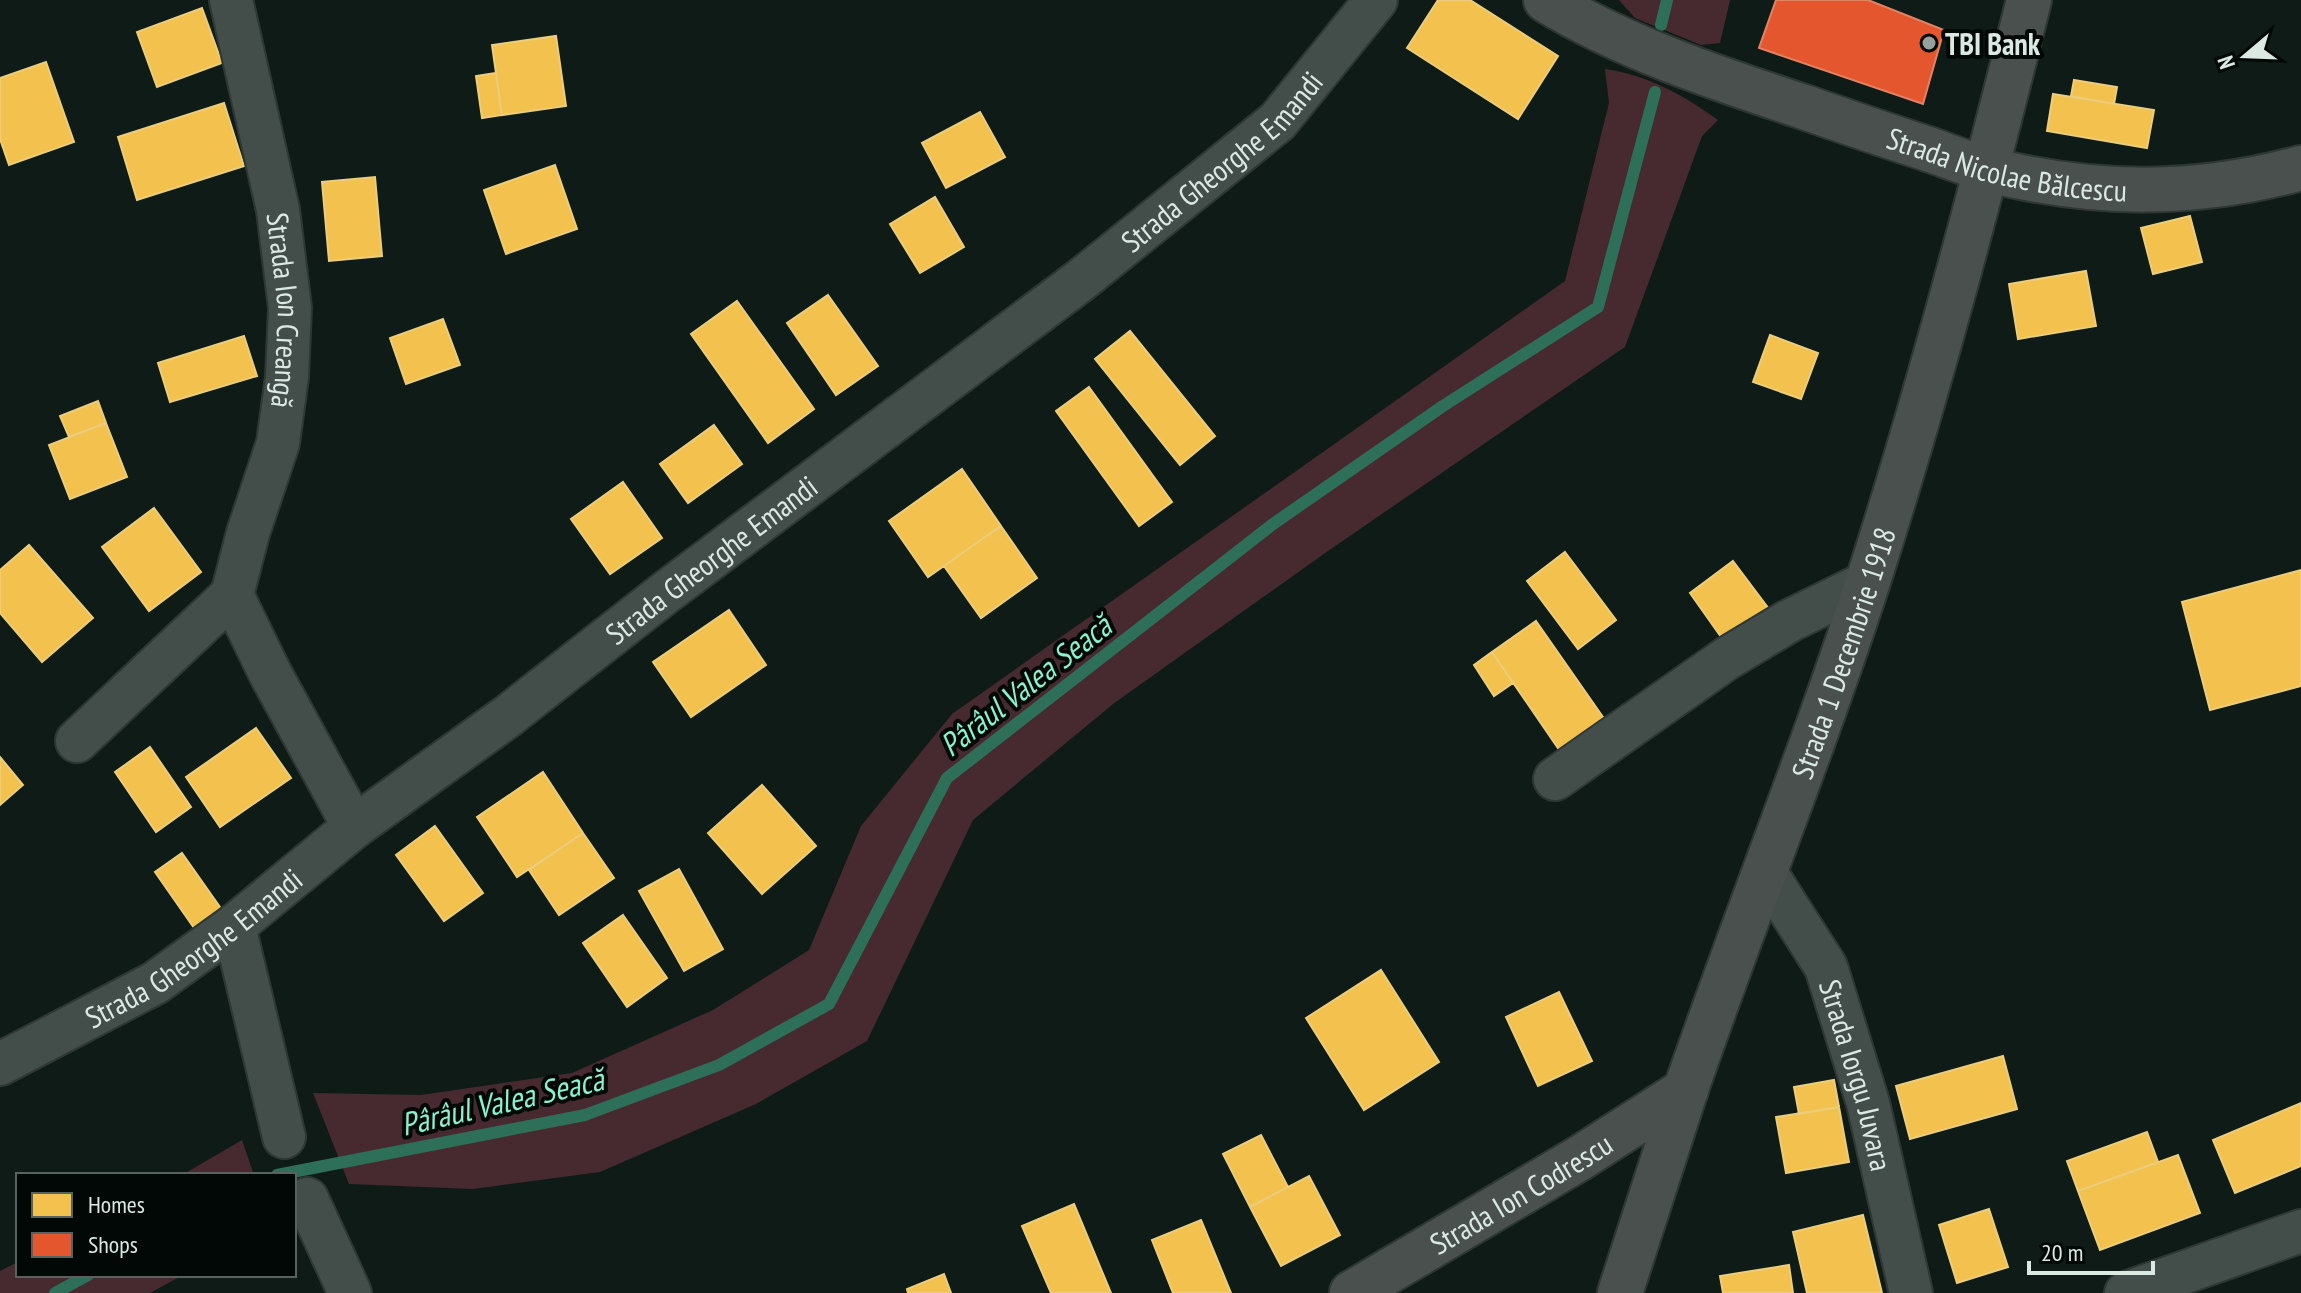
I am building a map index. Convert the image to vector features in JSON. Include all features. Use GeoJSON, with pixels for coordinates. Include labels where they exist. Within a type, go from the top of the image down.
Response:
{"type":"FeatureCollection","features":[{"type":"Feature","properties":{"kind":"main road","name":"Strada Nicolae Bălcescu"},"geometry":{"type":"LineString","coordinates":[[1546,0],[1613,34],[1721,80],[1987,169],[2072,186],[2124,191],[2183,190],[2253,181],[2301,168]]}},
{"type":"Feature","properties":{"kind":"main road"},"geometry":{"type":"LineString","coordinates":[[1581,0],[1613,34]]}},
{"type":"Feature","properties":{"kind":"main road","name":"Strada 1 Decembrie 1918"},"geometry":{"type":"LineString","coordinates":[[1620,1293],[1686,1090],[1868,582],[1904,466],[1987,169],[2029,0]]}},
{"type":"Feature","properties":{"kind":"main road","name":"Strada Ion Codrescu"},"geometry":{"type":"LineString","coordinates":[[1352,1293],[1580,1158],[1686,1090]]}},
{"type":"Feature","properties":{"kind":"street","name":"Strada Ion Creangă"},"geometry":{"type":"LineString","coordinates":[[231,0],[278,210],[290,308],[287,377],[278,443],[248,533],[232,595]]}},
{"type":"Feature","properties":{"kind":"street","name":"Strada Gheorghe Emandi"},"geometry":{"type":"LineString","coordinates":[[0,1064],[155,983],[234,926],[354,827],[508,716],[677,583],[1081,280],[1278,121],[1376,0]]}},
{"type":"Feature","properties":{"kind":"street"},"geometry":{"type":"LineString","coordinates":[[1555,779],[1726,659],[1789,621],[1868,582]]}},
{"type":"Feature","properties":{"kind":"street"},"geometry":{"type":"LineString","coordinates":[[77,741],[232,595],[270,673],[354,827]]}},
{"type":"Feature","properties":{"kind":"street","name":"Strada Iorgu Juvara"},"geometry":{"type":"LineString","coordinates":[[1766,873],[1826,967],[1868,1103],[1911,1293]]}},
{"type":"Feature","properties":{"kind":"street"},"geometry":{"type":"LineString","coordinates":[[234,926],[284,1137]]}},
{"type":"Feature","properties":{"kind":"street"},"geometry":{"type":"LineString","coordinates":[[307,1199],[350,1293]]}},
{"type":"Feature","properties":{"kind":"street"},"geometry":{"type":"LineString","coordinates":[[2126,1293],[2301,1231]]}},
{"type":"Feature","properties":{"kind":"shaded area"},"geometry":{"type":"Polygon","coordinates":[[[1619,0],[1730,0],[1720,43],[1701,45],[1635,18],[1619,0]]]}},
{"type":"Feature","properties":{"kind":"shaded area"},"geometry":{"type":"Polygon","coordinates":[[[1605,69],[1664,87],[1718,120],[1702,136],[1625,347],[1328,551],[1113,704],[973,820],[867,1041],[756,1104],[600,1172],[473,1189],[349,1184],[313,1093],[421,1095],[572,1073],[713,1010],[809,950],[861,826],[952,714],[1565,281],[1609,103],[1605,69]]]}},
{"type":"Feature","properties":{"kind":"shaded area"},"geometry":{"type":"Polygon","coordinates":[[[242,1140],[253,1173],[185,1173],[242,1140]]]}},
{"type":"Feature","properties":{"kind":"shaded area"},"geometry":{"type":"Polygon","coordinates":[[[16,1263],[16,1277],[179,1277],[150,1293],[0,1293],[0,1271],[16,1263]]]}},
{"type":"Feature","properties":{"kind":"building: Homes"},"geometry":{"type":"Polygon","coordinates":[[[1438,0],[1470,0],[1558,56],[1518,119],[1407,48],[1438,0]]]}},
{"type":"Feature","properties":{"kind":"building: Homes"},"geometry":{"type":"Polygon","coordinates":[[[202,8],[222,63],[157,87],[137,32],[202,8]]]}},
{"type":"Feature","properties":{"kind":"building: Homes"},"geometry":{"type":"Polygon","coordinates":[[[556,36],[566,106],[502,115],[492,45],[556,36]]]}},
{"type":"Feature","properties":{"kind":"building: Homes"},"geometry":{"type":"Polygon","coordinates":[[[46,62],[74,142],[9,165],[0,139],[0,78],[46,62]]]}},
{"type":"Feature","properties":{"kind":"building: Homes"},"geometry":{"type":"Polygon","coordinates":[[[496,73],[502,115],[482,118],[476,76],[496,73]]]}},
{"type":"Feature","properties":{"kind":"building: Homes"},"geometry":{"type":"Polygon","coordinates":[[[2074,80],[2117,87],[2114,104],[2071,96],[2074,80]]]}},
{"type":"Feature","properties":{"kind":"building: Homes"},"geometry":{"type":"Polygon","coordinates":[[[2053,94],[2154,110],[2147,148],[2047,131],[2053,94]]]}},
{"type":"Feature","properties":{"kind":"building: Homes"},"geometry":{"type":"Polygon","coordinates":[[[224,103],[244,166],[137,200],[118,137],[224,103]]]}},
{"type":"Feature","properties":{"kind":"building: Homes"},"geometry":{"type":"Polygon","coordinates":[[[980,112],[1005,157],[946,188],[922,143],[980,112]]]}},
{"type":"Feature","properties":{"kind":"building: Homes"},"geometry":{"type":"Polygon","coordinates":[[[555,165],[577,229],[506,254],[484,190],[555,165]]]}},
{"type":"Feature","properties":{"kind":"building: Homes"},"geometry":{"type":"Polygon","coordinates":[[[375,177],[382,256],[329,261],[322,182],[375,177]]]}},
{"type":"Feature","properties":{"kind":"building: Homes"},"geometry":{"type":"Polygon","coordinates":[[[935,197],[964,247],[920,273],[890,224],[935,197]]]}},
{"type":"Feature","properties":{"kind":"building: Homes"},"geometry":{"type":"Polygon","coordinates":[[[2190,216],[2202,262],[2153,274],[2141,228],[2190,216]]]}},
{"type":"Feature","properties":{"kind":"building: Homes"},"geometry":{"type":"Polygon","coordinates":[[[2086,271],[2096,326],[2018,339],[2009,284],[2086,271]]]}},
{"type":"Feature","properties":{"kind":"building: Homes"},"geometry":{"type":"Polygon","coordinates":[[[828,295],[878,366],[836,395],[787,323],[828,295]]]}},
{"type":"Feature","properties":{"kind":"building: Homes"},"geometry":{"type":"Polygon","coordinates":[[[737,301],[814,409],[768,443],[691,334],[737,301]]]}},
{"type":"Feature","properties":{"kind":"building: Homes"},"geometry":{"type":"Polygon","coordinates":[[[443,319],[460,365],[406,384],[390,338],[443,319]]]}},
{"type":"Feature","properties":{"kind":"building: Homes"},"geometry":{"type":"Polygon","coordinates":[[[1130,331],[1215,436],[1180,465],[1095,359],[1130,331]]]}},
{"type":"Feature","properties":{"kind":"building: Homes"},"geometry":{"type":"Polygon","coordinates":[[[1770,335],[1818,353],[1801,399],[1753,382],[1770,335]]]}},
{"type":"Feature","properties":{"kind":"building: Homes"},"geometry":{"type":"Polygon","coordinates":[[[244,336],[257,376],[170,402],[158,363],[244,336]]]}},
{"type":"Feature","properties":{"kind":"building: Homes"},"geometry":{"type":"Polygon","coordinates":[[[1089,387],[1172,502],[1139,526],[1056,411],[1089,387]]]}},
{"type":"Feature","properties":{"kind":"building: Homes"},"geometry":{"type":"Polygon","coordinates":[[[98,401],[106,423],[69,437],[60,416],[98,401]]]}},
{"type":"Feature","properties":{"kind":"building: Homes"},"geometry":{"type":"Polygon","coordinates":[[[106,423],[127,477],[70,499],[49,445],[106,423]]]}},
{"type":"Feature","properties":{"kind":"building: Homes"},"geometry":{"type":"Polygon","coordinates":[[[714,425],[742,464],[688,503],[660,464],[714,425]]]}},
{"type":"Feature","properties":{"kind":"building: Homes"},"geometry":{"type":"Polygon","coordinates":[[[962,469],[1001,526],[928,577],[889,521],[962,469]]]}},
{"type":"Feature","properties":{"kind":"building: Homes"},"geometry":{"type":"Polygon","coordinates":[[[623,482],[662,538],[610,574],[571,519],[623,482]]]}},
{"type":"Feature","properties":{"kind":"building: Homes"},"geometry":{"type":"Polygon","coordinates":[[[154,508],[201,572],[149,611],[102,547],[154,508]]]}},
{"type":"Feature","properties":{"kind":"building: Homes"},"geometry":{"type":"Polygon","coordinates":[[[1001,526],[1037,578],[981,618],[944,566],[1001,526]]]}},
{"type":"Feature","properties":{"kind":"building: Homes"},"geometry":{"type":"Polygon","coordinates":[[[29,545],[93,618],[42,662],[0,613],[0,570],[29,545]]]}},
{"type":"Feature","properties":{"kind":"building: Homes"},"geometry":{"type":"Polygon","coordinates":[[[1565,552],[1616,620],[1578,649],[1527,581],[1565,552]]]}},
{"type":"Feature","properties":{"kind":"building: Homes"},"geometry":{"type":"Polygon","coordinates":[[[1733,561],[1769,609],[1724,641],[1690,593],[1733,561]]]}},
{"type":"Feature","properties":{"kind":"building: Homes"},"geometry":{"type":"Polygon","coordinates":[[[2301,570],[2301,686],[2210,710],[2182,602],[2301,570]]]}},
{"type":"Feature","properties":{"kind":"building: Homes"},"geometry":{"type":"Polygon","coordinates":[[[729,610],[766,665],[691,717],[653,662],[729,610]]]}},
{"type":"Feature","properties":{"kind":"building: Homes"},"geometry":{"type":"Polygon","coordinates":[[[1536,621],[1605,720],[1560,751],[1492,652],[1536,621]]]}},
{"type":"Feature","properties":{"kind":"building: Homes"},"geometry":{"type":"Polygon","coordinates":[[[1492,652],[1513,683],[1494,696],[1474,665],[1492,652]]]}},
{"type":"Feature","properties":{"kind":"building: Homes"},"geometry":{"type":"Polygon","coordinates":[[[256,728],[291,778],[220,827],[186,777],[256,728]]]}},
{"type":"Feature","properties":{"kind":"building: Homes"},"geometry":{"type":"Polygon","coordinates":[[[150,747],[191,807],[156,832],[115,772],[150,747]]]}},
{"type":"Feature","properties":{"kind":"building: Homes"},"geometry":{"type":"Polygon","coordinates":[[[0,757],[23,785],[0,805],[0,757]]]}},
{"type":"Feature","properties":{"kind":"building: Homes"},"geometry":{"type":"Polygon","coordinates":[[[543,772],[583,833],[517,877],[477,817],[543,772]]]}},
{"type":"Feature","properties":{"kind":"building: Homes"},"geometry":{"type":"Polygon","coordinates":[[[762,785],[816,846],[762,894],[708,833],[762,785]]]}},
{"type":"Feature","properties":{"kind":"building: Homes"},"geometry":{"type":"Polygon","coordinates":[[[435,826],[483,893],[444,921],[396,855],[435,826]]]}},
{"type":"Feature","properties":{"kind":"building: Homes"},"geometry":{"type":"Polygon","coordinates":[[[583,833],[614,878],[559,915],[529,870],[583,833]]]}},
{"type":"Feature","properties":{"kind":"building: Homes"},"geometry":{"type":"Polygon","coordinates":[[[182,853],[222,910],[194,928],[155,872],[182,853]]]}},
{"type":"Feature","properties":{"kind":"building: Homes"},"geometry":{"type":"Polygon","coordinates":[[[679,869],[723,949],[684,971],[639,891],[679,869]]]}},
{"type":"Feature","properties":{"kind":"building: Homes"},"geometry":{"type":"Polygon","coordinates":[[[623,915],[667,978],[627,1007],[583,943],[623,915]]]}},
{"type":"Feature","properties":{"kind":"building: Homes"},"geometry":{"type":"Polygon","coordinates":[[[1381,970],[1439,1062],[1364,1110],[1306,1018],[1381,970]]]}},
{"type":"Feature","properties":{"kind":"building: Homes"},"geometry":{"type":"Polygon","coordinates":[[[1559,992],[1592,1061],[1538,1086],[1506,1017],[1559,992]]]}},
{"type":"Feature","properties":{"kind":"building: Homes"},"geometry":{"type":"Polygon","coordinates":[[[2003,1056],[2017,1109],[1910,1139],[1896,1086],[2003,1056]]]}},
{"type":"Feature","properties":{"kind":"building: Homes"},"geometry":{"type":"Polygon","coordinates":[[[1834,1080],[1839,1107],[1799,1114],[1794,1087],[1834,1080]]]}},
{"type":"Feature","properties":{"kind":"building: Homes"},"geometry":{"type":"Polygon","coordinates":[[[2301,1103],[2301,1166],[2235,1193],[2213,1140],[2301,1103]]]}},
{"type":"Feature","properties":{"kind":"building: Homes"},"geometry":{"type":"Polygon","coordinates":[[[1839,1107],[1849,1162],[1786,1173],[1776,1117],[1839,1107]]]}},
{"type":"Feature","properties":{"kind":"building: Homes"},"geometry":{"type":"Polygon","coordinates":[[[2147,1132],[2158,1162],[2078,1191],[2067,1161],[2147,1132]]]}},
{"type":"Feature","properties":{"kind":"building: Homes"},"geometry":{"type":"Polygon","coordinates":[[[1261,1135],[1288,1187],[1250,1207],[1223,1154],[1261,1135]]]}},
{"type":"Feature","properties":{"kind":"building: Homes"},"geometry":{"type":"Polygon","coordinates":[[[2178,1155],[2200,1213],[2100,1250],[2078,1191],[2178,1155]]]}},
{"type":"Feature","properties":{"kind":"building: Homes"},"geometry":{"type":"Polygon","coordinates":[[[1309,1176],[1340,1235],[1281,1266],[1250,1207],[1309,1176]]]}},
{"type":"Feature","properties":{"kind":"building: Homes"},"geometry":{"type":"Polygon","coordinates":[[[1074,1204],[1111,1293],[1051,1293],[1022,1226],[1074,1204]]]}},
{"type":"Feature","properties":{"kind":"building: Homes"},"geometry":{"type":"Polygon","coordinates":[[[1989,1209],[2008,1267],[1957,1283],[1939,1225],[1989,1209]]]}},
{"type":"Feature","properties":{"kind":"building: Homes"},"geometry":{"type":"Polygon","coordinates":[[[1863,1215],[1882,1293],[1807,1293],[1793,1232],[1863,1215]]]}},
{"type":"Feature","properties":{"kind":"building: Homes"},"geometry":{"type":"Polygon","coordinates":[[[1201,1220],[1231,1293],[1173,1293],[1152,1240],[1201,1220]]]}},
{"type":"Feature","properties":{"kind":"building: Homes"},"geometry":{"type":"Polygon","coordinates":[[[1789,1265],[1793,1293],[1723,1293],[1720,1276],[1789,1265]]]}},
{"type":"Feature","properties":{"kind":"building: Homes"},"geometry":{"type":"Polygon","coordinates":[[[944,1274],[951,1293],[908,1293],[907,1289],[944,1274]]]}},
{"type":"Feature","properties":{"kind":"building: Shops"},"geometry":{"type":"Polygon","coordinates":[[[1776,0],[1868,0],[1944,30],[1923,104],[1759,48],[1776,0]]]}},
{"type":"Feature","properties":{"kind":"waterway","name":"Pârâul Valea Seacă"},"geometry":{"type":"LineString","coordinates":[[1661,25],[1667,0]]}},
{"type":"Feature","properties":{"kind":"waterway","name":"Pârâul Valea Seacă"},"geometry":{"type":"LineString","coordinates":[[287,1173],[585,1115],[719,1065],[829,1004],[947,778],[1273,524],[1443,406],[1598,307],[1655,92]]}},
{"type":"Feature","properties":{"kind":"waterway","name":"Pârâul Valea Seacă"},"geometry":{"type":"LineString","coordinates":[[55,1293],[84,1277]]}},
{"type":"Feature","properties":{"kind":"place","name":"TBI Bank"},"geometry":{"type":"Point","coordinates":[1929,43]}}]}
